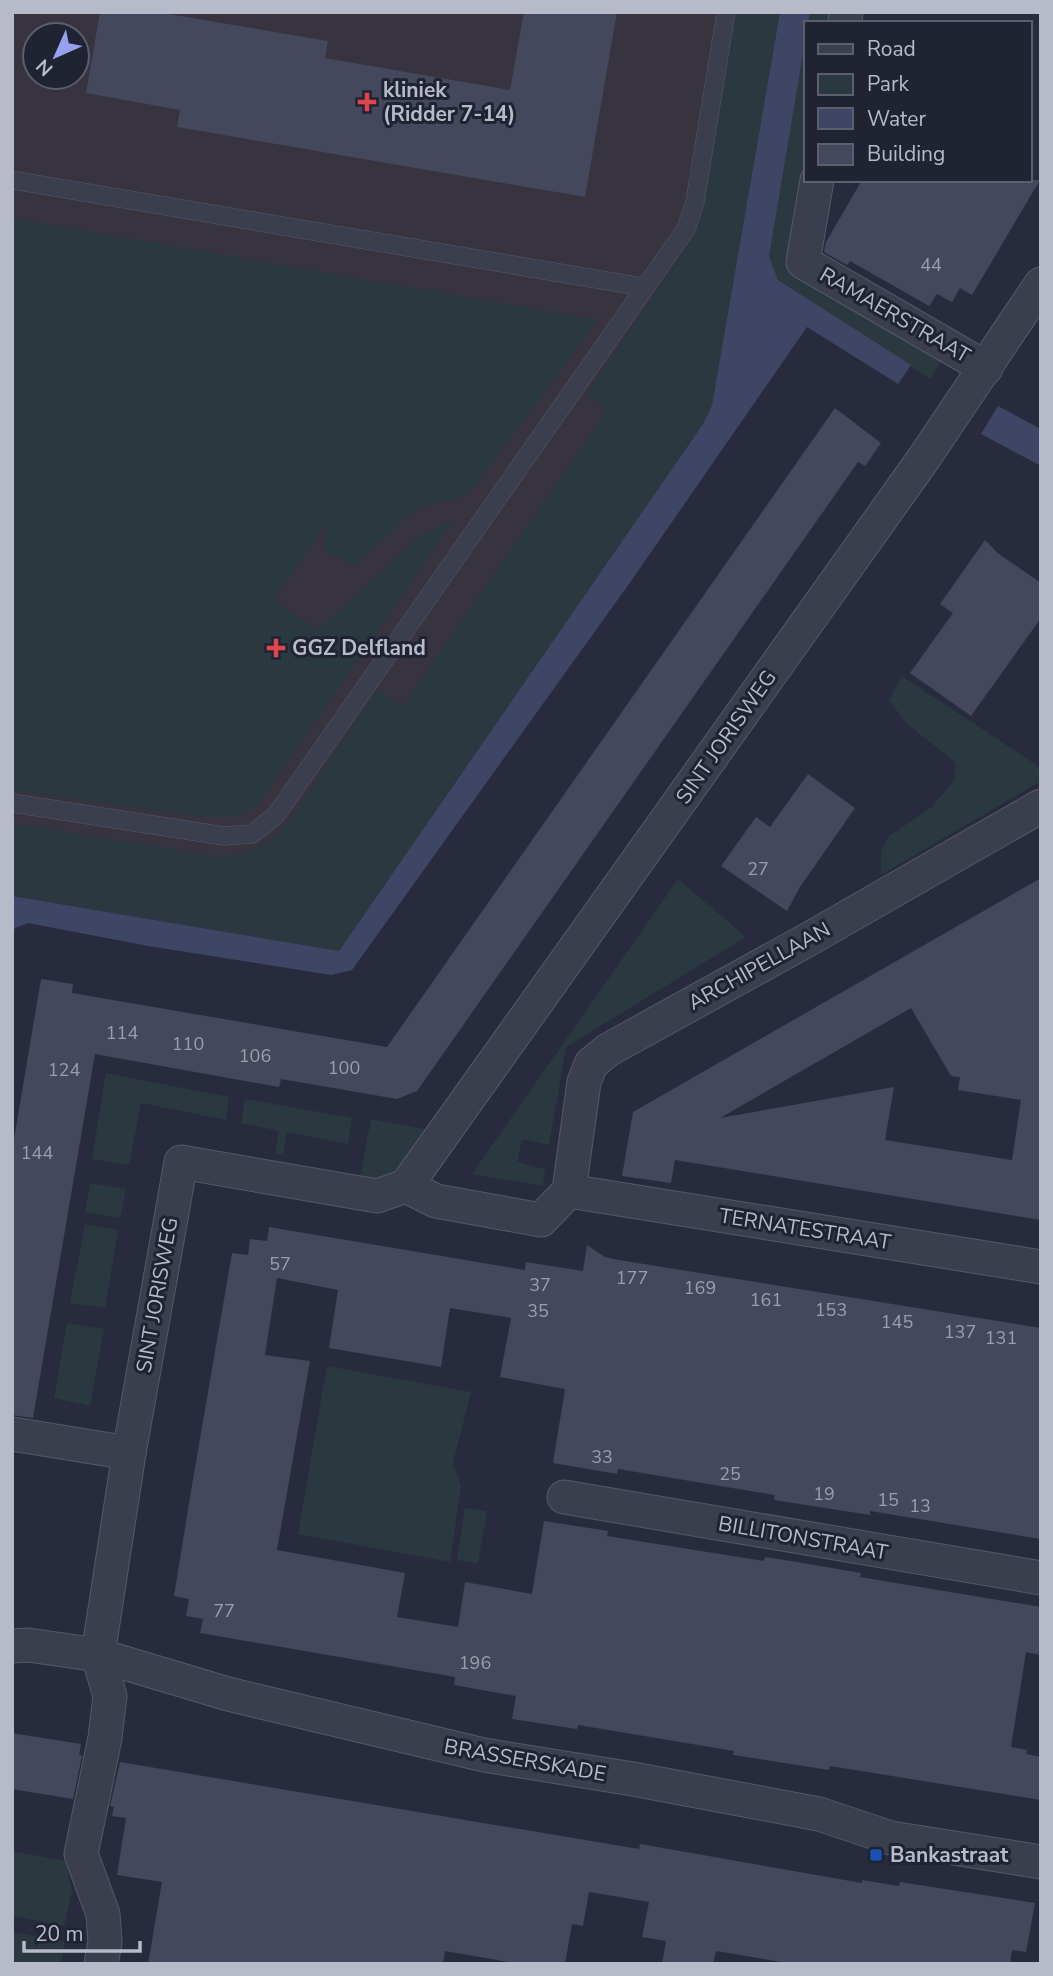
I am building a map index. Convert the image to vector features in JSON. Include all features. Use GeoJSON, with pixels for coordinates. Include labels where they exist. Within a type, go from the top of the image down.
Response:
{"type":"FeatureCollection","features":[{"type":"Feature","properties":{"kind":"street","name":"RAMAERSTRAAT"},"geometry":{"type":"LineString","coordinates":[[817,182],[803,262],[986,368]]}},
{"type":"Feature","properties":{"kind":"street","name":"SINT JORISWEG"},"geometry":{"type":"LineString","coordinates":[[98,1655],[129,1454],[181,1162],[377,1196],[407,1186],[916,469],[1041,284]]}},
{"type":"Feature","properties":{"kind":"street","name":"ARCHIPELLAAN"},"geometry":{"type":"LineString","coordinates":[[569,1191],[584,1082],[591,1064],[608,1050],[1041,806]]}},
{"type":"Feature","properties":{"kind":"street"},"geometry":{"type":"LineString","coordinates":[[407,1186],[436,1201],[541,1220],[569,1191]]}},
{"type":"Feature","properties":{"kind":"street","name":"TERNATESTRAAT"},"geometry":{"type":"LineString","coordinates":[[569,1191],[1041,1267]]}},
{"type":"Feature","properties":{"kind":"street"},"geometry":{"type":"LineString","coordinates":[[12,1434],[129,1454]]}},
{"type":"Feature","properties":{"kind":"street","name":"BILLITONSTRAAT"},"geometry":{"type":"LineString","coordinates":[[564,1497],[1041,1578]]}},
{"type":"Feature","properties":{"kind":"street","name":"BRASSERSKADE"},"geometry":{"type":"LineString","coordinates":[[12,1646],[28,1645],[98,1655],[249,1699],[484,1755],[633,1779],[819,1814],[891,1838],[1041,1862]]}},
{"type":"Feature","properties":{"kind":"street"},"geometry":{"type":"LineString","coordinates":[[98,1655],[110,1696],[105,1738],[81,1854],[103,1914],[105,1942],[102,1964]]}},
{"type":"Feature","properties":{"kind":"lane"},"geometry":{"type":"LineString","coordinates":[[12,803],[224,836],[252,834],[276,815],[686,229],[695,202],[726,12]]}},
{"type":"Feature","properties":{"kind":"lane"},"geometry":{"type":"LineString","coordinates":[[12,180],[643,287]]}},
{"type":"Feature","properties":{"kind":"shaded area","name":"GGZ Delfland"},"geometry":{"type":"Polygon","coordinates":[[[12,12],[772,12],[692,419],[350,931],[12,876],[12,12]]]}},
{"type":"Feature","properties":{"kind":"green space"},"geometry":{"type":"Polygon","coordinates":[[[734,12],[780,12],[712,405],[703,424],[339,951],[12,896],[12,823],[215,856],[241,855],[274,838],[292,817],[378,689],[402,707],[606,412],[587,393],[692,239],[699,223],[734,12]]]}},
{"type":"Feature","properties":{"kind":"green space"},"geometry":{"type":"Polygon","coordinates":[[[810,12],[834,12],[832,21],[808,21],[810,12]]]}},
{"type":"Feature","properties":{"kind":"green space"},"geometry":{"type":"Polygon","coordinates":[[[804,44],[804,182],[791,260],[942,360],[930,379],[778,280],[768,256],[804,44]]]}},
{"type":"Feature","properties":{"kind":"green space"},"geometry":{"type":"Polygon","coordinates":[[[12,218],[598,320],[468,495],[416,509],[354,566],[324,549],[328,522],[273,600],[318,630],[423,533],[454,520],[258,805],[238,817],[204,817],[12,790],[12,218]]]}},
{"type":"Feature","properties":{"kind":"green space"},"geometry":{"type":"Polygon","coordinates":[[[902,676],[1041,768],[1041,781],[881,875],[881,851],[888,837],[933,806],[954,780],[956,763],[906,723],[889,700],[902,676]]]}},
{"type":"Feature","properties":{"kind":"green space"},"geometry":{"type":"Polygon","coordinates":[[[678,879],[746,937],[566,1047],[549,1145],[522,1139],[517,1162],[545,1169],[543,1186],[472,1174],[678,879]]]}},
{"type":"Feature","properties":{"kind":"green space"},"geometry":{"type":"Polygon","coordinates":[[[106,1073],[229,1097],[226,1120],[141,1103],[129,1165],[92,1159],[106,1073]]]}},
{"type":"Feature","properties":{"kind":"green space"},"geometry":{"type":"Polygon","coordinates":[[[245,1099],[352,1118],[348,1144],[287,1132],[283,1155],[275,1154],[279,1131],[241,1123],[245,1099]]]}},
{"type":"Feature","properties":{"kind":"green space"},"geometry":{"type":"Polygon","coordinates":[[[371,1119],[424,1129],[433,1135],[410,1162],[394,1173],[385,1177],[360,1177],[371,1119]]]}},
{"type":"Feature","properties":{"kind":"green space"},"geometry":{"type":"Polygon","coordinates":[[[90,1183],[126,1189],[120,1218],[85,1212],[90,1183]]]}},
{"type":"Feature","properties":{"kind":"green space"},"geometry":{"type":"Polygon","coordinates":[[[85,1224],[118,1230],[105,1308],[70,1303],[85,1224]]]}},
{"type":"Feature","properties":{"kind":"green space"},"geometry":{"type":"Polygon","coordinates":[[[67,1323],[104,1329],[90,1406],[54,1398],[67,1323]]]}},
{"type":"Feature","properties":{"kind":"green space"},"geometry":{"type":"Polygon","coordinates":[[[327,1366],[471,1392],[453,1463],[461,1486],[450,1562],[298,1534],[327,1366]]]}},
{"type":"Feature","properties":{"kind":"green space"},"geometry":{"type":"Polygon","coordinates":[[[465,1508],[487,1511],[478,1564],[457,1560],[465,1508]]]}},
{"type":"Feature","properties":{"kind":"green space"},"geometry":{"type":"Polygon","coordinates":[[[12,1851],[65,1861],[72,1891],[64,1926],[12,1916],[12,1851]]]}},
{"type":"Feature","properties":{"kind":"green space"},"geometry":{"type":"Polygon","coordinates":[[[12,1932],[65,1942],[61,1964],[12,1964],[12,1932]]]}},
{"type":"Feature","properties":{"kind":"water"},"geometry":{"type":"Polygon","coordinates":[[[780,12],[810,12],[808,21],[804,21],[804,48],[769,256],[778,280],[911,365],[898,384],[807,327],[629,584],[352,970],[331,975],[148,946],[28,923],[15,928],[12,941],[12,896],[339,951],[703,424],[712,405],[780,12]]]}},
{"type":"Feature","properties":{"kind":"water"},"geometry":{"type":"Polygon","coordinates":[[[998,406],[1041,429],[1041,466],[981,434],[998,406]]]}},
{"type":"Feature","properties":{"kind":"building","name":"kliniek (Ridder 7-14)"},"geometry":{"type":"Polygon","coordinates":[[[100,12],[157,12],[328,41],[325,58],[510,90],[524,12],[617,12],[585,197],[177,127],[180,110],[86,93],[91,91],[91,64],[100,12]]]}},
{"type":"Feature","properties":{"kind":"building"},"geometry":{"type":"Polygon","coordinates":[[[1040,180],[972,295],[960,288],[952,302],[937,294],[929,306],[850,261],[847,265],[824,252],[826,242],[861,182],[1040,180]]]}},
{"type":"Feature","properties":{"kind":"building"},"geometry":{"type":"Polygon","coordinates":[[[835,408],[881,443],[865,466],[858,462],[417,1091],[397,1099],[281,1079],[279,1087],[95,1054],[33,1418],[12,1415],[12,1151],[41,979],[73,984],[72,993],[387,1047],[835,408]]]}},
{"type":"Feature","properties":{"kind":"building"},"geometry":{"type":"Polygon","coordinates":[[[985,540],[999,554],[1041,583],[1041,618],[971,716],[910,673],[953,613],[940,604],[985,540]]]}},
{"type":"Feature","properties":{"kind":"building"},"geometry":{"type":"Polygon","coordinates":[[[808,774],[855,808],[800,887],[787,911],[721,866],[756,817],[770,827],[808,774]]]}},
{"type":"Feature","properties":{"kind":"building"},"geometry":{"type":"Polygon","coordinates":[[[1041,878],[1041,1220],[675,1160],[671,1183],[622,1176],[633,1112],[1041,878]],[[911,1008],[720,1118],[894,1087],[885,1140],[1012,1160],[1021,1100],[958,1090],[960,1077],[951,1076],[911,1008]]]}},
{"type":"Feature","properties":{"kind":"building"},"geometry":{"type":"Polygon","coordinates":[[[269,1227],[525,1270],[526,1262],[583,1271],[587,1245],[605,1257],[619,1260],[1041,1328],[1041,1539],[870,1511],[870,1515],[774,1500],[775,1495],[618,1469],[617,1474],[553,1463],[565,1389],[500,1377],[511,1318],[450,1308],[441,1367],[329,1348],[338,1290],[277,1278],[265,1355],[310,1361],[277,1550],[405,1573],[397,1617],[458,1627],[465,1582],[532,1594],[544,1521],[608,1531],[607,1536],[764,1561],[765,1557],[797,1562],[861,1573],[860,1577],[1041,1607],[1041,1655],[1026,1652],[1011,1747],[1027,1750],[1026,1754],[1041,1757],[1041,1800],[830,1766],[829,1770],[733,1755],[734,1751],[578,1725],[577,1729],[512,1719],[516,1696],[454,1685],[455,1677],[200,1633],[203,1619],[186,1616],[189,1599],[174,1596],[191,1491],[232,1253],[248,1255],[250,1239],[267,1241],[269,1227]]]}},
{"type":"Feature","properties":{"kind":"building"},"geometry":{"type":"Polygon","coordinates":[[[12,1733],[81,1744],[79,1755],[82,1756],[73,1799],[12,1789],[12,1733]]]}},
{"type":"Feature","properties":{"kind":"building"},"geometry":{"type":"Polygon","coordinates":[[[120,1762],[639,1849],[640,1844],[862,1883],[862,1880],[899,1886],[900,1882],[1035,1903],[1026,1952],[1012,1950],[1010,1964],[794,1964],[716,1951],[713,1964],[662,1964],[666,1941],[642,1937],[649,1902],[589,1892],[583,1926],[572,1924],[565,1964],[520,1964],[445,1951],[443,1964],[148,1964],[162,1882],[117,1875],[126,1818],[112,1816],[114,1807],[110,1806],[120,1762]]]}},
{"type":"Feature","properties":{"kind":"place","name":"kliniek (Ridder 7-14)"},"geometry":{"type":"Point","coordinates":[367,102]}},
{"type":"Feature","properties":{"kind":"place","name":"GGZ Delfland"},"geometry":{"type":"Point","coordinates":[276,648]}},
{"type":"Feature","properties":{"kind":"place","name":"Bankastraat"},"geometry":{"type":"Point","coordinates":[876,1855]}}]}
